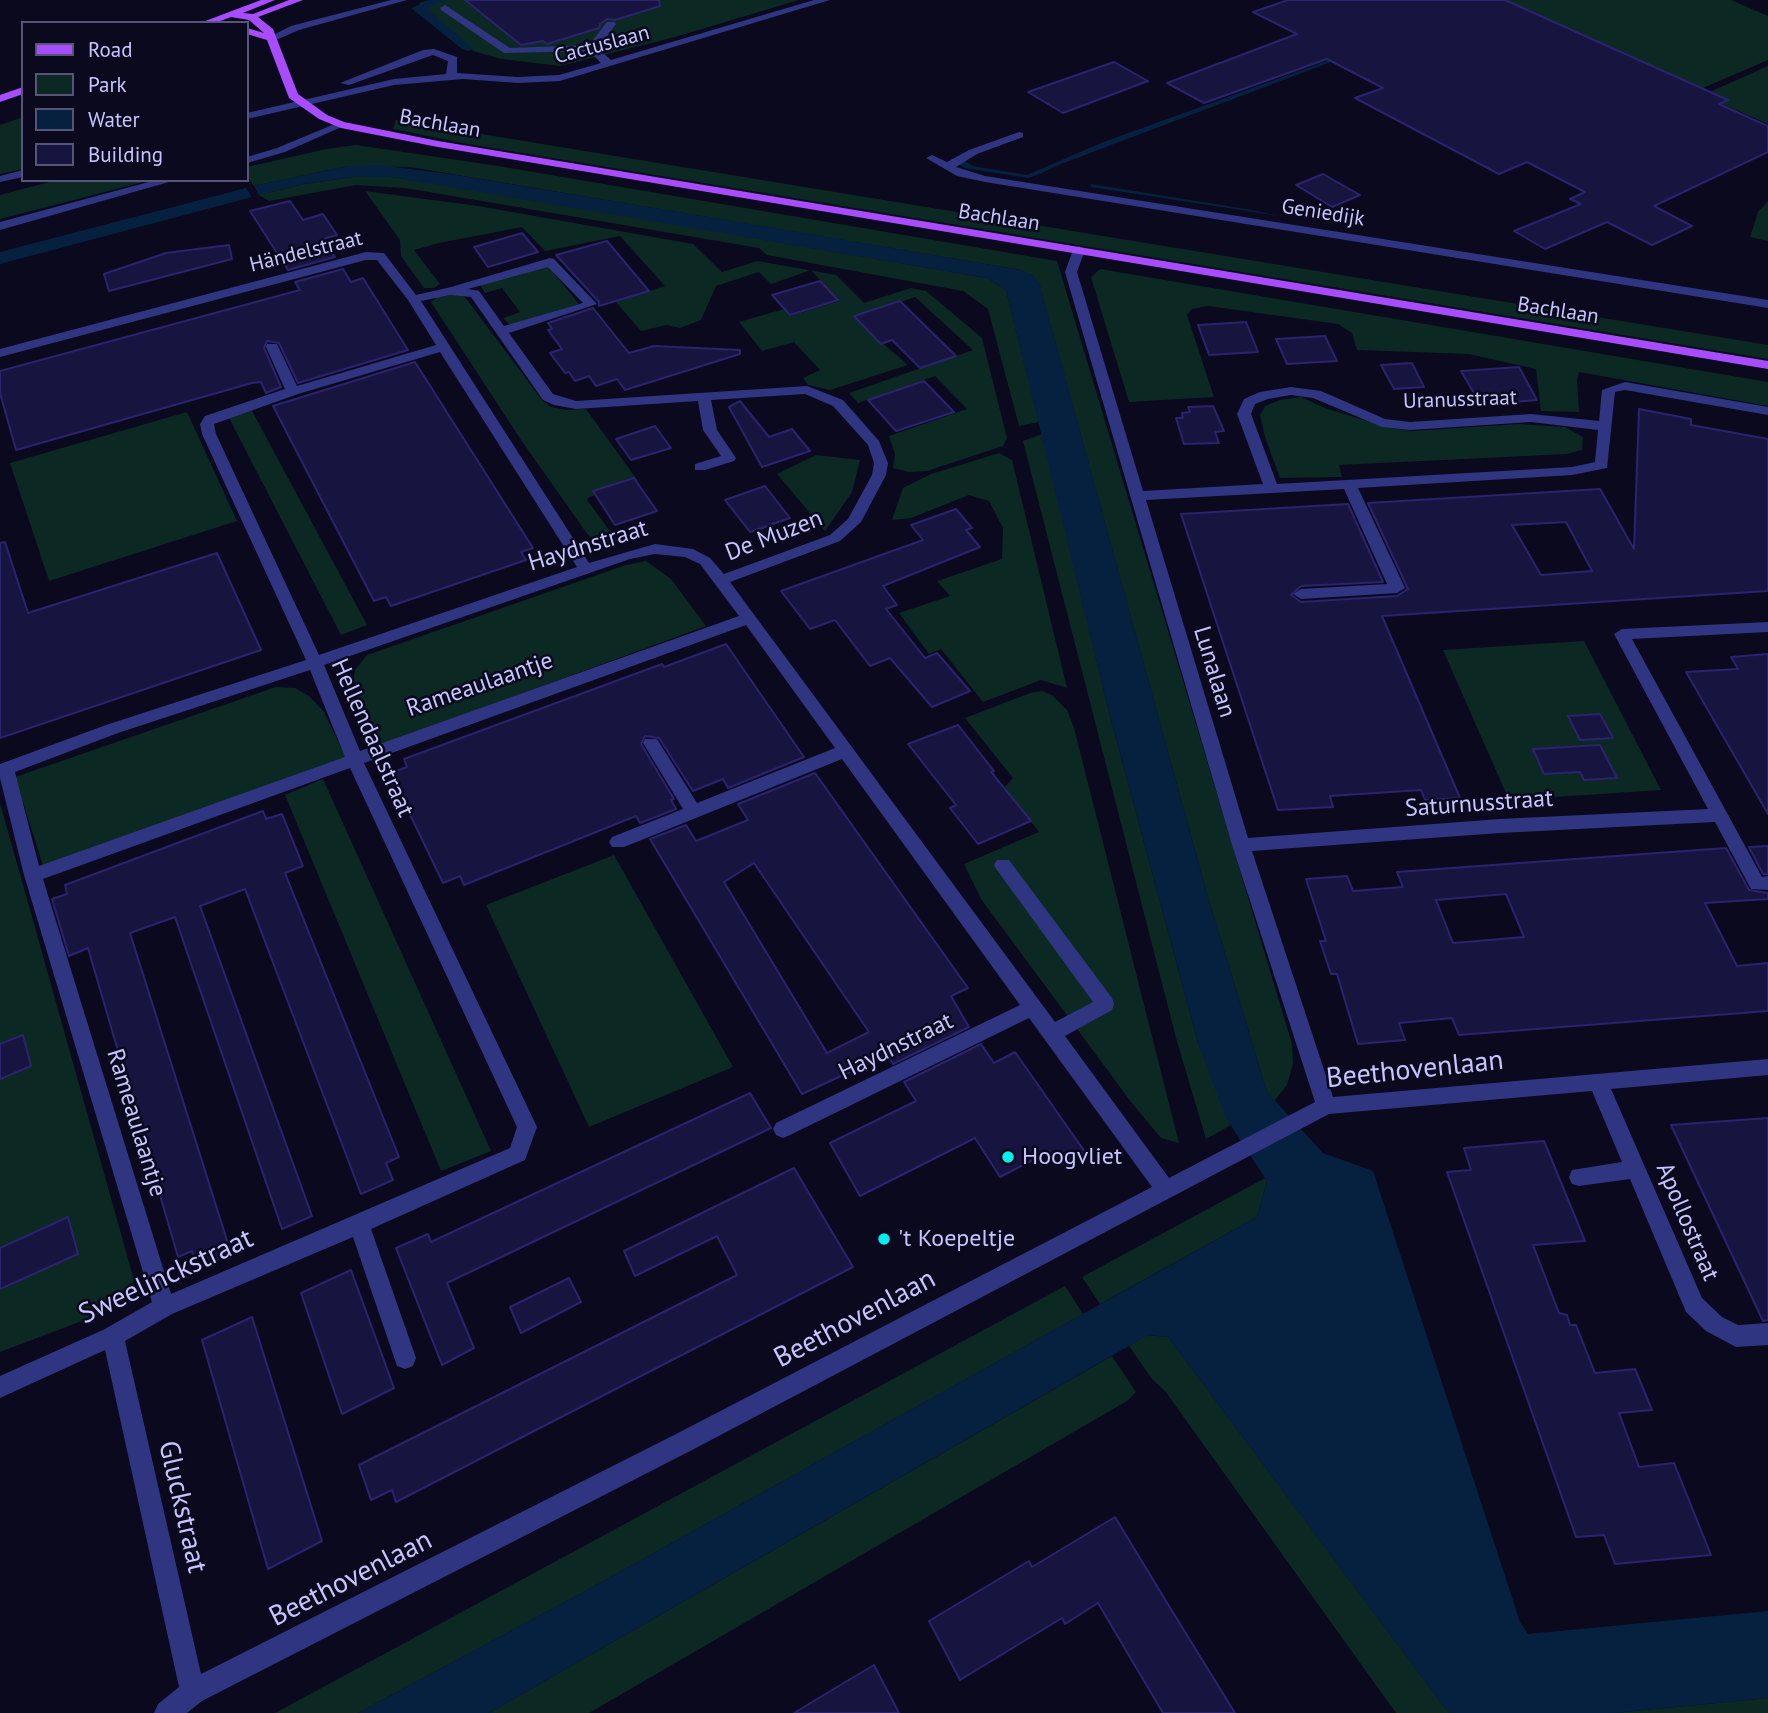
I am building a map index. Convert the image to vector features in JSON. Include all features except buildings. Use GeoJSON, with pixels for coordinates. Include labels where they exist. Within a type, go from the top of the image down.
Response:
{"type":"FeatureCollection","features":[{"type":"Feature","properties":{"kind":"main road"},"geometry":{"type":"LineString","coordinates":[[232,20],[270,0]]}},
{"type":"Feature","properties":{"kind":"main road"},"geometry":{"type":"LineString","coordinates":[[232,20],[252,17],[298,0]]}},
{"type":"Feature","properties":{"kind":"main road"},"geometry":{"type":"LineString","coordinates":[[252,17],[268,29],[288,87],[302,104]]}},
{"type":"Feature","properties":{"kind":"main road"},"geometry":{"type":"LineString","coordinates":[[248,31],[272,38]]}},
{"type":"Feature","properties":{"kind":"main road"},"geometry":{"type":"LineString","coordinates":[[0,99],[21,91]]}},
{"type":"Feature","properties":{"kind":"main road"},"geometry":{"type":"LineString","coordinates":[[0,110],[21,102]]}},
{"type":"Feature","properties":{"kind":"main road","name":"Bachlaan"},"geometry":{"type":"LineString","coordinates":[[302,104],[341,125],[438,144],[1768,365]]}},
{"type":"Feature","properties":{"kind":"street"},"geometry":{"type":"LineString","coordinates":[[272,38],[295,28],[402,0]]}},
{"type":"Feature","properties":{"kind":"street","name":"Cactuslaan"},"geometry":{"type":"LineString","coordinates":[[248,116],[394,82],[451,77],[540,80],[570,76],[825,0]]}},
{"type":"Feature","properties":{"kind":"street"},"geometry":{"type":"LineString","coordinates":[[445,8],[508,51],[593,48],[609,64]]}},
{"type":"Feature","properties":{"kind":"street"},"geometry":{"type":"LineString","coordinates":[[593,48],[611,24]]}},
{"type":"Feature","properties":{"kind":"street"},"geometry":{"type":"LineString","coordinates":[[327,90],[426,48],[453,59],[451,77]]}},
{"type":"Feature","properties":{"kind":"street"},"geometry":{"type":"LineString","coordinates":[[248,160],[281,150],[341,125]]}},
{"type":"Feature","properties":{"kind":"street"},"geometry":{"type":"LineString","coordinates":[[950,168],[951,164],[973,152],[1019,135]]}},
{"type":"Feature","properties":{"kind":"street","name":"Geniedijk"},"geometry":{"type":"LineString","coordinates":[[932,158],[961,174],[985,179],[1768,304]]}},
{"type":"Feature","properties":{"kind":"street"},"geometry":{"type":"LineString","coordinates":[[0,179],[21,174]]}},
{"type":"Feature","properties":{"kind":"street"},"geometry":{"type":"LineString","coordinates":[[0,226],[163,182]]}},
{"type":"Feature","properties":{"kind":"street","name":"Lunalaan"},"geometry":{"type":"LineString","coordinates":[[1079,250],[1070,272],[1241,845],[1326,1106]]}},
{"type":"Feature","properties":{"kind":"street","name":"Händelstraat"},"geometry":{"type":"LineString","coordinates":[[0,353],[366,256],[380,256],[414,299],[586,570]]}},
{"type":"Feature","properties":{"kind":"street"},"geometry":{"type":"LineString","coordinates":[[414,299],[550,262],[591,304],[501,331]]}},
{"type":"Feature","properties":{"kind":"street","name":"De Muzen"},"geometry":{"type":"LineString","coordinates":[[450,291],[475,294],[548,397],[559,402],[576,405],[807,390],[822,394],[838,403],[874,444],[880,463],[874,487],[855,522],[845,531],[815,547],[721,580]]}},
{"type":"Feature","properties":{"kind":"street"},"geometry":{"type":"LineString","coordinates":[[272,347],[293,391]]}},
{"type":"Feature","properties":{"kind":"street","name":"Hellendaalstraat"},"geometry":{"type":"LineString","coordinates":[[442,347],[293,391],[210,419],[207,424],[209,434],[314,661],[354,758],[527,1127],[518,1154]]}},
{"type":"Feature","properties":{"kind":"street"},"geometry":{"type":"LineString","coordinates":[[1138,496],[1573,471],[1602,465],[1609,390],[1625,386],[1768,411]]}},
{"type":"Feature","properties":{"kind":"street","name":"Uranusstraat"},"geometry":{"type":"LineString","coordinates":[[1271,488],[1244,414],[1249,402],[1265,395],[1291,391],[1316,394],[1382,423],[1410,426],[1531,418],[1604,426]]}},
{"type":"Feature","properties":{"kind":"street"},"geometry":{"type":"LineString","coordinates":[[700,467],[729,458],[710,430],[704,397]]}},
{"type":"Feature","properties":{"kind":"street"},"geometry":{"type":"LineString","coordinates":[[1301,594],[1397,588],[1349,484]]}},
{"type":"Feature","properties":{"kind":"street","name":"Haydnstraat"},"geometry":{"type":"LineString","coordinates":[[3,770],[112,729],[627,555],[655,549],[676,549],[705,561],[721,580],[1166,1190]]}},
{"type":"Feature","properties":{"kind":"street","name":"Rameaulaantje"},"geometry":{"type":"LineString","coordinates":[[33,875],[747,619]]}},
{"type":"Feature","properties":{"kind":"street"},"geometry":{"type":"LineString","coordinates":[[1768,626],[1622,634],[1757,884],[1768,883]]}},
{"type":"Feature","properties":{"kind":"street"},"geometry":{"type":"LineString","coordinates":[[651,743],[694,811]]}},
{"type":"Feature","properties":{"kind":"street"},"geometry":{"type":"LineString","coordinates":[[618,842],[845,751]]}},
{"type":"Feature","properties":{"kind":"street","name":"Rameaulaantje"},"geometry":{"type":"LineString","coordinates":[[3,770],[164,1307]]}},
{"type":"Feature","properties":{"kind":"street","name":"Saturnusstraat"},"geometry":{"type":"LineString","coordinates":[[1241,845],[1720,815]]}},
{"type":"Feature","properties":{"kind":"street"},"geometry":{"type":"LineString","coordinates":[[1003,866],[1105,1004],[1051,1034]]}},
{"type":"Feature","properties":{"kind":"street","name":"Haydnstraat"},"geometry":{"type":"LineString","coordinates":[[783,1129],[1031,1008]]}},
{"type":"Feature","properties":{"kind":"street","name":"Beethovenlaan"},"geometry":{"type":"LineString","coordinates":[[167,1713],[193,1692],[687,1441],[1326,1106],[1768,1067]]}},
{"type":"Feature","properties":{"kind":"street","name":"Apollostraat"},"geometry":{"type":"LineString","coordinates":[[1598,1081],[1694,1305],[1714,1324],[1736,1336],[1768,1334]]}},
{"type":"Feature","properties":{"kind":"street","name":"Sweelinckstraat"},"geometry":{"type":"LineString","coordinates":[[0,1387],[113,1336],[164,1307],[518,1154]]}},
{"type":"Feature","properties":{"kind":"street"},"geometry":{"type":"LineString","coordinates":[[1579,1177],[1635,1169]]}},
{"type":"Feature","properties":{"kind":"street"},"geometry":{"type":"LineString","coordinates":[[359,1224],[405,1358]]}},
{"type":"Feature","properties":{"kind":"street","name":"Gluckstraat"},"geometry":{"type":"LineString","coordinates":[[113,1336],[193,1692]]}},
{"type":"Feature","properties":{"kind":"green space"},"geometry":{"type":"Polygon","coordinates":[[[430,0],[799,0],[675,37],[560,66],[501,59],[473,51],[419,3],[430,0]]]}},
{"type":"Feature","properties":{"kind":"green space"},"geometry":{"type":"Polygon","coordinates":[[[1506,0],[1731,0],[1768,16],[1768,60],[1703,88],[1506,0]]]}},
{"type":"Feature","properties":{"kind":"green space"},"geometry":{"type":"Polygon","coordinates":[[[1768,66],[1768,124],[1704,96],[1712,91],[1768,66]]]}},
{"type":"Feature","properties":{"kind":"green space"},"geometry":{"type":"Polygon","coordinates":[[[21,118],[21,169],[0,174],[0,125],[21,118]]]}},
{"type":"Feature","properties":{"kind":"green space"},"geometry":{"type":"Polygon","coordinates":[[[396,120],[1768,345],[1768,359],[462,143],[393,129],[396,120]]]}},
{"type":"Feature","properties":{"kind":"green space"},"geometry":{"type":"Polygon","coordinates":[[[356,145],[498,166],[1057,261],[1292,1044],[1293,1064],[1287,1085],[1274,1101],[1267,1092],[1207,894],[1039,283],[1033,276],[1021,270],[410,167],[348,166],[254,186],[248,179],[248,167],[356,145]]]}},
{"type":"Feature","properties":{"kind":"green space"},"geometry":{"type":"Polygon","coordinates":[[[353,177],[392,177],[446,185],[987,278],[1006,290],[1039,422],[1019,426],[988,309],[963,291],[767,255],[759,248],[405,188],[356,185],[269,201],[259,195],[304,184],[353,177]]]}},
{"type":"Feature","properties":{"kind":"green space"},"geometry":{"type":"Polygon","coordinates":[[[49,182],[143,182],[0,219],[0,195],[49,182]]]}},
{"type":"Feature","properties":{"kind":"green space"},"geometry":{"type":"Polygon","coordinates":[[[365,191],[478,206],[693,244],[722,272],[758,261],[810,270],[771,284],[759,272],[716,286],[701,320],[680,328],[667,325],[641,331],[616,302],[665,286],[620,236],[545,251],[522,227],[439,243],[414,250],[440,284],[434,288],[424,288],[401,256],[400,240],[365,191]]]}},
{"type":"Feature","properties":{"kind":"green space"},"geometry":{"type":"Polygon","coordinates":[[[1768,201],[1768,241],[1750,237],[1758,212],[1768,201]]]}},
{"type":"Feature","properties":{"kind":"green space"},"geometry":{"type":"Polygon","coordinates":[[[548,266],[579,304],[510,325],[503,318],[520,312],[502,288],[485,293],[480,285],[548,266]]]}},
{"type":"Feature","properties":{"kind":"green space"},"geometry":{"type":"Polygon","coordinates":[[[1100,269],[1768,382],[1768,406],[1579,372],[1579,412],[1541,411],[1536,369],[1469,354],[1357,350],[1352,333],[1338,324],[1208,306],[1192,309],[1187,315],[1214,397],[1129,402],[1091,277],[1100,269]]]}},
{"type":"Feature","properties":{"kind":"green space"},"geometry":{"type":"Polygon","coordinates":[[[812,271],[836,275],[864,303],[911,288],[926,291],[982,338],[1007,438],[1003,446],[927,471],[909,472],[893,468],[895,454],[889,436],[967,409],[935,376],[858,403],[849,393],[973,350],[915,297],[858,316],[871,333],[908,365],[830,390],[808,385],[803,378],[820,370],[794,342],[762,351],[739,322],[784,309],[791,316],[839,301],[812,271]]]}},
{"type":"Feature","properties":{"kind":"green space"},"geometry":{"type":"Polygon","coordinates":[[[463,296],[468,301],[542,400],[551,407],[566,410],[586,409],[638,481],[589,497],[587,500],[618,542],[610,545],[598,543],[588,535],[521,440],[431,302],[437,297],[463,296]]]}},
{"type":"Feature","properties":{"kind":"green space"},"geometry":{"type":"Polygon","coordinates":[[[1301,397],[1325,408],[1390,428],[1413,431],[1518,424],[1565,427],[1583,437],[1582,450],[1567,454],[1339,465],[1342,477],[1280,478],[1260,415],[1265,406],[1280,400],[1301,397]]]}},
{"type":"Feature","properties":{"kind":"green space"},"geometry":{"type":"Polygon","coordinates":[[[251,409],[367,625],[341,635],[228,416],[251,409]]]}},
{"type":"Feature","properties":{"kind":"green space"},"geometry":{"type":"Polygon","coordinates":[[[187,412],[237,521],[49,581],[10,463],[187,412]]]}},
{"type":"Feature","properties":{"kind":"green space"},"geometry":{"type":"Polygon","coordinates":[[[1042,434],[1110,716],[1198,1043],[1231,1125],[1206,1139],[1176,1038],[1023,441],[1042,434]]]}},
{"type":"Feature","properties":{"kind":"green space"},"geometry":{"type":"Polygon","coordinates":[[[999,453],[1012,460],[1067,688],[1041,680],[983,702],[941,649],[929,654],[899,613],[950,596],[937,581],[1002,559],[1003,528],[989,501],[969,495],[911,518],[892,520],[903,488],[931,474],[999,453]]]}},
{"type":"Feature","properties":{"kind":"green space"},"geometry":{"type":"Polygon","coordinates":[[[816,455],[860,460],[852,492],[825,531],[777,474],[816,455]]]}},
{"type":"Feature","properties":{"kind":"green space"},"geometry":{"type":"Polygon","coordinates":[[[646,561],[671,579],[706,626],[376,747],[355,704],[352,686],[355,670],[367,655],[626,565],[646,561]]]}},
{"type":"Feature","properties":{"kind":"green space"},"geometry":{"type":"Polygon","coordinates":[[[1584,641],[1661,790],[1509,800],[1443,650],[1584,641]]]}},
{"type":"Feature","properties":{"kind":"green space"},"geometry":{"type":"Polygon","coordinates":[[[276,687],[295,688],[309,696],[324,712],[346,758],[44,869],[15,777],[276,687]]]}},
{"type":"Feature","properties":{"kind":"green space"},"geometry":{"type":"Polygon","coordinates":[[[1042,691],[1052,695],[1067,710],[1074,728],[1179,1143],[1161,1138],[1131,1102],[981,899],[964,864],[1039,832],[1004,788],[1013,778],[965,718],[1042,691]]]}},
{"type":"Feature","properties":{"kind":"green space"},"geometry":{"type":"Polygon","coordinates":[[[323,779],[491,1151],[441,1171],[285,795],[323,779]]]}},
{"type":"Feature","properties":{"kind":"green space"},"geometry":{"type":"Polygon","coordinates":[[[0,803],[134,1280],[124,1305],[0,1352],[0,803]]]}},
{"type":"Feature","properties":{"kind":"green space"},"geometry":{"type":"Polygon","coordinates":[[[614,855],[733,1067],[589,1127],[486,905],[614,855]]]}},
{"type":"Feature","properties":{"kind":"green space"},"geometry":{"type":"Polygon","coordinates":[[[1265,1178],[1267,1181],[1257,1217],[1100,1304],[1082,1277],[1265,1178]]]}},
{"type":"Feature","properties":{"kind":"green space"},"geometry":{"type":"Polygon","coordinates":[[[1065,1286],[1083,1314],[591,1588],[358,1713],[275,1713],[1065,1286]]]}},
{"type":"Feature","properties":{"kind":"green space"},"geometry":{"type":"Polygon","coordinates":[[[1147,1335],[1168,1337],[1449,1713],[1396,1713],[1165,1391],[1152,1379],[1129,1346],[1147,1335]]]}},
{"type":"Feature","properties":{"kind":"green space"},"geometry":{"type":"Polygon","coordinates":[[[1112,1356],[1136,1392],[1127,1401],[589,1713],[489,1713],[1112,1356]]]}},
{"type":"Feature","properties":{"kind":"green space"},"geometry":{"type":"Polygon","coordinates":[[[1768,1698],[1768,1713],[1614,1713],[1768,1698]]]}},
{"type":"Feature","properties":{"kind":"water"},"geometry":{"type":"Polygon","coordinates":[[[430,0],[446,0],[427,8],[473,48],[469,51],[462,49],[411,8],[430,0]]]}},
{"type":"Feature","properties":{"kind":"water"},"geometry":{"type":"Polygon","coordinates":[[[1495,0],[1035,176],[1028,178],[965,168],[958,164],[963,160],[973,166],[1027,175],[1101,143],[1495,0]]]}},
{"type":"Feature","properties":{"kind":"water"},"geometry":{"type":"Polygon","coordinates":[[[380,165],[456,175],[1021,270],[1039,282],[1207,894],[1267,1092],[1323,1153],[1373,1171],[1520,1622],[1528,1634],[1768,1611],[1768,1698],[1614,1713],[1449,1713],[1168,1337],[1148,1335],[489,1713],[358,1713],[591,1588],[1257,1217],[1267,1181],[1226,1118],[1198,1043],[1110,716],[1006,290],[987,278],[392,177],[353,177],[304,184],[259,195],[254,186],[348,166],[380,165]]]}},
{"type":"Feature","properties":{"kind":"water"},"geometry":{"type":"Polygon","coordinates":[[[1091,184],[1246,209],[1280,216],[1090,187],[1091,184]]]}},
{"type":"Feature","properties":{"kind":"water"},"geometry":{"type":"Polygon","coordinates":[[[246,188],[252,197],[0,264],[0,252],[246,188]]]}},
{"type":"Feature","properties":{"kind":"place","name":"Hoogvliet"},"geometry":{"type":"Point","coordinates":[1008,1157]}},
{"type":"Feature","properties":{"kind":"place","name":"'t Koepeltje"},"geometry":{"type":"Point","coordinates":[884,1239]}}]}
